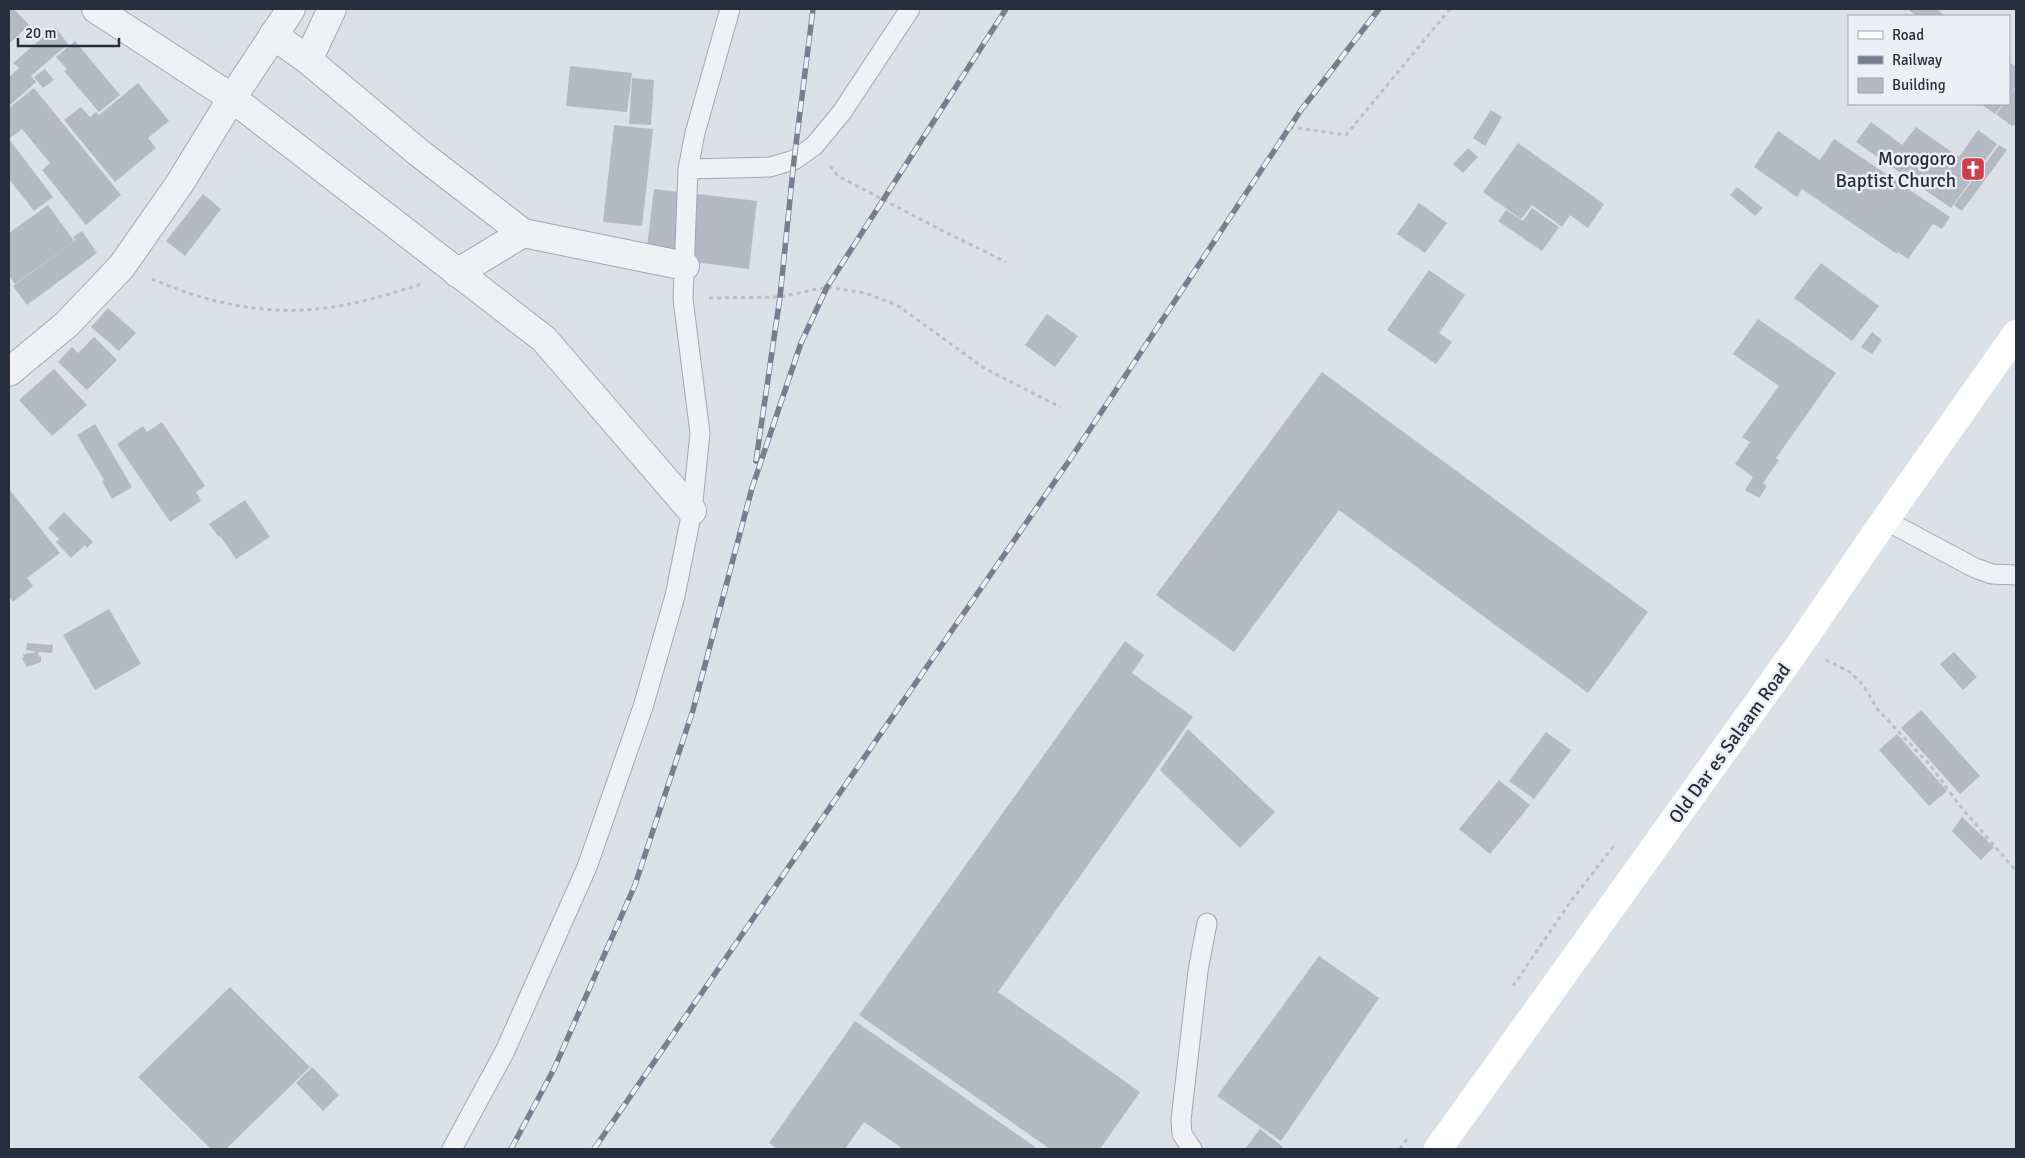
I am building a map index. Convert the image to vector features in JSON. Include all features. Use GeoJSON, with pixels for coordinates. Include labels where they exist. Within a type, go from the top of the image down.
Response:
{"type":"FeatureCollection","features":[{"type":"Feature","properties":{"kind":"main road","name":"Old Dar es Salaam Road"},"geometry":{"type":"LineString","coordinates":[[1438,1149],[1798,648],[1885,520],[2016,334]]}},
{"type":"Feature","properties":{"kind":"street"},"geometry":{"type":"LineString","coordinates":[[96,9],[232,98],[544,339],[692,511]]}},
{"type":"Feature","properties":{"kind":"street"},"geometry":{"type":"LineString","coordinates":[[9,372],[67,324],[122,266],[180,183],[232,98],[291,9]]}},
{"type":"Feature","properties":{"kind":"street"},"geometry":{"type":"LineString","coordinates":[[308,60],[332,9]]}},
{"type":"Feature","properties":{"kind":"street"},"geometry":{"type":"LineString","coordinates":[[274,35],[308,60],[418,152],[523,233],[685,266]]}},
{"type":"Feature","properties":{"kind":"street"},"geometry":{"type":"LineString","coordinates":[[457,273],[523,233]]}},
{"type":"Feature","properties":{"kind":"lane"},"geometry":{"type":"LineString","coordinates":[[452,1149],[505,1052],[587,867],[646,697],[675,596],[692,511],[700,433],[684,299],[688,169],[695,133],[730,9]]}},
{"type":"Feature","properties":{"kind":"lane"},"geometry":{"type":"LineString","coordinates":[[688,169],[770,167],[794,160],[814,146],[842,112],[910,9]]}},
{"type":"Feature","properties":{"kind":"lane"},"geometry":{"type":"LineString","coordinates":[[1885,520],[1975,568],[1992,574],[2016,575]]}},
{"type":"Feature","properties":{"kind":"lane"},"geometry":{"type":"LineString","coordinates":[[1192,1149],[1182,1134],[1181,1120],[1198,971],[1207,923]]}},
{"type":"Feature","properties":{"kind":"path"},"geometry":{"type":"LineString","coordinates":[[1290,127],[1346,135],[1450,9]]}},
{"type":"Feature","properties":{"kind":"path"},"geometry":{"type":"LineString","coordinates":[[814,146],[838,176],[1006,262]]}},
{"type":"Feature","properties":{"kind":"path"},"geometry":{"type":"LineString","coordinates":[[122,266],[172,287],[232,304],[278,311],[317,309],[355,302],[457,273]]}},
{"type":"Feature","properties":{"kind":"path"},"geometry":{"type":"LineString","coordinates":[[684,299],[780,297],[827,286],[865,292],[897,305],[984,368],[1060,407]]}},
{"type":"Feature","properties":{"kind":"path"},"geometry":{"type":"LineString","coordinates":[[1798,648],[1836,664],[1850,672],[1863,685],[1878,710],[1930,765],[1960,806],[2016,871]]}},
{"type":"Feature","properties":{"kind":"building"},"geometry":{"type":"Polygon","coordinates":[[[9,9],[14,9],[29,25],[9,44],[9,9]]]}},
{"type":"Feature","properties":{"kind":"building"},"geometry":{"type":"Polygon","coordinates":[[[1908,9],[1937,9],[1944,15],[1915,15],[1908,9]]]}},
{"type":"Feature","properties":{"kind":"building"},"geometry":{"type":"Polygon","coordinates":[[[55,27],[68,44],[31,76],[36,82],[9,106],[9,77],[19,68],[13,63],[55,27]]]}},
{"type":"Feature","properties":{"kind":"building"},"geometry":{"type":"Polygon","coordinates":[[[75,41],[120,95],[99,112],[64,71],[67,69],[56,57],[75,41]]]}},
{"type":"Feature","properties":{"kind":"building"},"geometry":{"type":"Polygon","coordinates":[[[2010,63],[2016,67],[2016,86],[2010,95],[2010,63]]]}},
{"type":"Feature","properties":{"kind":"building"},"geometry":{"type":"Polygon","coordinates":[[[570,66],[632,73],[627,112],[566,106],[570,66]]]}},
{"type":"Feature","properties":{"kind":"building"},"geometry":{"type":"Polygon","coordinates":[[[45,69],[54,80],[43,88],[34,77],[45,69]]]}},
{"type":"Feature","properties":{"kind":"building"},"geometry":{"type":"Polygon","coordinates":[[[632,78],[654,80],[651,125],[629,124],[632,78]]]}},
{"type":"Feature","properties":{"kind":"building"},"geometry":{"type":"Polygon","coordinates":[[[138,83],[169,121],[148,138],[156,148],[115,182],[64,120],[81,107],[90,117],[96,112],[99,115],[138,83]]]}},
{"type":"Feature","properties":{"kind":"building"},"geometry":{"type":"Polygon","coordinates":[[[2016,87],[2016,127],[1996,114],[2003,105],[2010,105],[2010,96],[2016,87]]]}},
{"type":"Feature","properties":{"kind":"building"},"geometry":{"type":"Polygon","coordinates":[[[34,88],[121,195],[86,225],[42,170],[50,163],[22,129],[9,139],[9,108],[34,88]]]}},
{"type":"Feature","properties":{"kind":"building"},"geometry":{"type":"Polygon","coordinates":[[[1982,105],[2002,105],[1995,114],[1982,105]]]}},
{"type":"Feature","properties":{"kind":"building"},"geometry":{"type":"Polygon","coordinates":[[[1491,110],[1502,117],[1485,146],[1473,138],[1491,110]]]}},
{"type":"Feature","properties":{"kind":"building"},"geometry":{"type":"Polygon","coordinates":[[[1871,122],[1902,145],[1916,127],[1959,157],[1978,130],[1997,144],[1951,208],[1856,142],[1871,122]]]}},
{"type":"Feature","properties":{"kind":"building"},"geometry":{"type":"Polygon","coordinates":[[[614,125],[653,129],[642,226],[603,222],[614,125]]]}},
{"type":"Feature","properties":{"kind":"building"},"geometry":{"type":"Polygon","coordinates":[[[1778,131],[1820,160],[1834,139],[1950,217],[1942,229],[1933,224],[1908,259],[1898,252],[1897,254],[1802,189],[1797,197],[1754,167],[1778,131]]]}},
{"type":"Feature","properties":{"kind":"building"},"geometry":{"type":"Polygon","coordinates":[[[9,139],[53,197],[34,211],[9,179],[9,139]]]}},
{"type":"Feature","properties":{"kind":"building"},"geometry":{"type":"Polygon","coordinates":[[[1518,143],[1604,204],[1588,228],[1570,215],[1562,227],[1532,205],[1521,219],[1483,192],[1518,143]]]}},
{"type":"Feature","properties":{"kind":"building"},"geometry":{"type":"Polygon","coordinates":[[[1999,145],[2007,150],[1962,211],[1954,205],[1999,145]]]}},
{"type":"Feature","properties":{"kind":"building"},"geometry":{"type":"Polygon","coordinates":[[[1468,148],[1478,157],[1463,173],[1453,164],[1468,148]]]}},
{"type":"Feature","properties":{"kind":"building"},"geometry":{"type":"Polygon","coordinates":[[[1737,187],[1763,208],[1755,216],[1730,195],[1737,187]]]}},
{"type":"Feature","properties":{"kind":"building"},"geometry":{"type":"Polygon","coordinates":[[[654,189],[757,201],[749,269],[646,256],[654,189]]]}},
{"type":"Feature","properties":{"kind":"building"},"geometry":{"type":"Polygon","coordinates":[[[203,194],[221,209],[185,256],[166,241],[203,194]]]}},
{"type":"Feature","properties":{"kind":"building"},"geometry":{"type":"Polygon","coordinates":[[[1419,203],[1447,223],[1425,253],[1397,234],[1419,203]]]}},
{"type":"Feature","properties":{"kind":"building"},"geometry":{"type":"Polygon","coordinates":[[[48,205],[74,241],[15,284],[9,275],[9,233],[48,205]]]}},
{"type":"Feature","properties":{"kind":"building"},"geometry":{"type":"Polygon","coordinates":[[[1532,208],[1559,227],[1542,251],[1498,221],[1506,210],[1523,221],[1532,208]]]}},
{"type":"Feature","properties":{"kind":"building"},"geometry":{"type":"Polygon","coordinates":[[[82,231],[97,253],[27,305],[13,286],[77,239],[75,240],[73,237],[82,231]]]}},
{"type":"Feature","properties":{"kind":"building"},"geometry":{"type":"Polygon","coordinates":[[[1821,263],[1879,306],[1852,341],[1794,298],[1821,263]]]}},
{"type":"Feature","properties":{"kind":"building"},"geometry":{"type":"Polygon","coordinates":[[[1429,270],[1465,295],[1439,333],[1452,342],[1436,364],[1387,330],[1429,270]]]}},
{"type":"Feature","properties":{"kind":"building"},"geometry":{"type":"Polygon","coordinates":[[[108,308],[136,333],[119,351],[91,327],[108,308]]]}},
{"type":"Feature","properties":{"kind":"building"},"geometry":{"type":"Polygon","coordinates":[[[1047,314],[1078,336],[1055,367],[1025,345],[1047,314]]]}},
{"type":"Feature","properties":{"kind":"building"},"geometry":{"type":"Polygon","coordinates":[[[1758,319],[1836,373],[1776,458],[1779,460],[1763,483],[1767,486],[1759,498],[1745,490],[1753,477],[1735,464],[1750,442],[1742,437],[1779,386],[1733,354],[1758,319]]]}},
{"type":"Feature","properties":{"kind":"building"},"geometry":{"type":"Polygon","coordinates":[[[1872,332],[1882,340],[1872,354],[1861,347],[1872,332]]]}},
{"type":"Feature","properties":{"kind":"building"},"geometry":{"type":"Polygon","coordinates":[[[94,337],[117,360],[87,390],[58,362],[72,347],[78,353],[94,337]]]}},
{"type":"Feature","properties":{"kind":"building"},"geometry":{"type":"Polygon","coordinates":[[[54,369],[87,405],[52,436],[19,400],[54,369]]]}},
{"type":"Feature","properties":{"kind":"building"},"geometry":{"type":"Polygon","coordinates":[[[1322,372],[1648,612],[1588,693],[1339,510],[1234,652],[1156,595],[1322,372]]]}},
{"type":"Feature","properties":{"kind":"building"},"geometry":{"type":"Polygon","coordinates":[[[162,422],[205,486],[196,492],[201,501],[170,522],[117,444],[143,426],[147,432],[162,422]]]}},
{"type":"Feature","properties":{"kind":"building"},"geometry":{"type":"Polygon","coordinates":[[[95,424],[132,487],[112,499],[102,481],[104,480],[77,435],[95,424]]]}},
{"type":"Feature","properties":{"kind":"building"},"geometry":{"type":"Polygon","coordinates":[[[9,489],[60,553],[27,578],[33,586],[13,602],[9,596],[9,489]]]}},
{"type":"Feature","properties":{"kind":"building"},"geometry":{"type":"Polygon","coordinates":[[[245,500],[270,537],[236,559],[209,524],[245,500]]]}},
{"type":"Feature","properties":{"kind":"building"},"geometry":{"type":"Polygon","coordinates":[[[64,512],[93,542],[87,548],[85,545],[71,558],[56,542],[59,539],[48,528],[64,512]]]}},
{"type":"Feature","properties":{"kind":"building"},"geometry":{"type":"Polygon","coordinates":[[[109,609],[141,664],[95,690],[63,635],[109,609]]]}},
{"type":"Feature","properties":{"kind":"building"},"geometry":{"type":"Polygon","coordinates":[[[1125,641],[1144,655],[1132,673],[1193,717],[998,992],[1140,1092],[1100,1149],[1050,1149],[859,1015],[1125,641]]]}},
{"type":"Feature","properties":{"kind":"building"},"geometry":{"type":"Polygon","coordinates":[[[27,643],[53,645],[52,653],[38,652],[39,657],[41,656],[41,662],[27,667],[22,659],[24,657],[23,654],[37,652],[26,650],[27,643]]]}},
{"type":"Feature","properties":{"kind":"building"},"geometry":{"type":"Polygon","coordinates":[[[1954,652],[1977,677],[1963,690],[1940,664],[1954,652]]]}},
{"type":"Feature","properties":{"kind":"building"},"geometry":{"type":"Polygon","coordinates":[[[1921,710],[1980,776],[1960,794],[1901,728],[1921,710]]]}},
{"type":"Feature","properties":{"kind":"building"},"geometry":{"type":"Polygon","coordinates":[[[1188,729],[1275,812],[1240,848],[1160,770],[1188,729]]]}},
{"type":"Feature","properties":{"kind":"building"},"geometry":{"type":"Polygon","coordinates":[[[1546,732],[1571,750],[1534,799],[1509,781],[1546,732]]]}},
{"type":"Feature","properties":{"kind":"building"},"geometry":{"type":"Polygon","coordinates":[[[1897,734],[1947,791],[1929,806],[1879,750],[1897,734]]]}},
{"type":"Feature","properties":{"kind":"building"},"geometry":{"type":"Polygon","coordinates":[[[1499,780],[1530,805],[1490,854],[1459,829],[1499,780]]]}},
{"type":"Feature","properties":{"kind":"building"},"geometry":{"type":"Polygon","coordinates":[[[1962,817],[1994,847],[1981,860],[1952,831],[1962,817]]]}},
{"type":"Feature","properties":{"kind":"building"},"geometry":{"type":"Polygon","coordinates":[[[1319,956],[1379,998],[1281,1141],[1217,1096],[1319,956]]]}},
{"type":"Feature","properties":{"kind":"building"},"geometry":{"type":"Polygon","coordinates":[[[230,987],[310,1067],[226,1149],[211,1149],[138,1077],[230,987]]]}},
{"type":"Feature","properties":{"kind":"building"},"geometry":{"type":"Polygon","coordinates":[[[855,1021],[1038,1149],[903,1149],[864,1122],[845,1149],[778,1149],[769,1143],[855,1021]]]}},
{"type":"Feature","properties":{"kind":"building"},"geometry":{"type":"Polygon","coordinates":[[[312,1067],[339,1095],[323,1111],[296,1083],[312,1067]]]}},
{"type":"Feature","properties":{"kind":"building"},"geometry":{"type":"Polygon","coordinates":[[[1260,1129],[1283,1147],[1281,1149],[1245,1149],[1260,1129]]]}},
{"type":"Feature","properties":{"kind":"railway"},"geometry":{"type":"LineString","coordinates":[[756,461],[780,297],[794,160],[813,9]]}},
{"type":"Feature","properties":{"kind":"railway"},"geometry":{"type":"LineString","coordinates":[[511,1149],[554,1069],[635,885],[693,710],[752,488],[801,343],[827,287],[1006,9]]}},
{"type":"Feature","properties":{"kind":"railway"},"geometry":{"type":"LineString","coordinates":[[594,1149],[1071,458],[1301,110],[1379,9]]}},
{"type":"Feature","properties":{"kind":"place","name":"Morogoro Baptist Church"},"geometry":{"type":"Point","coordinates":[1973,169]}}]}
